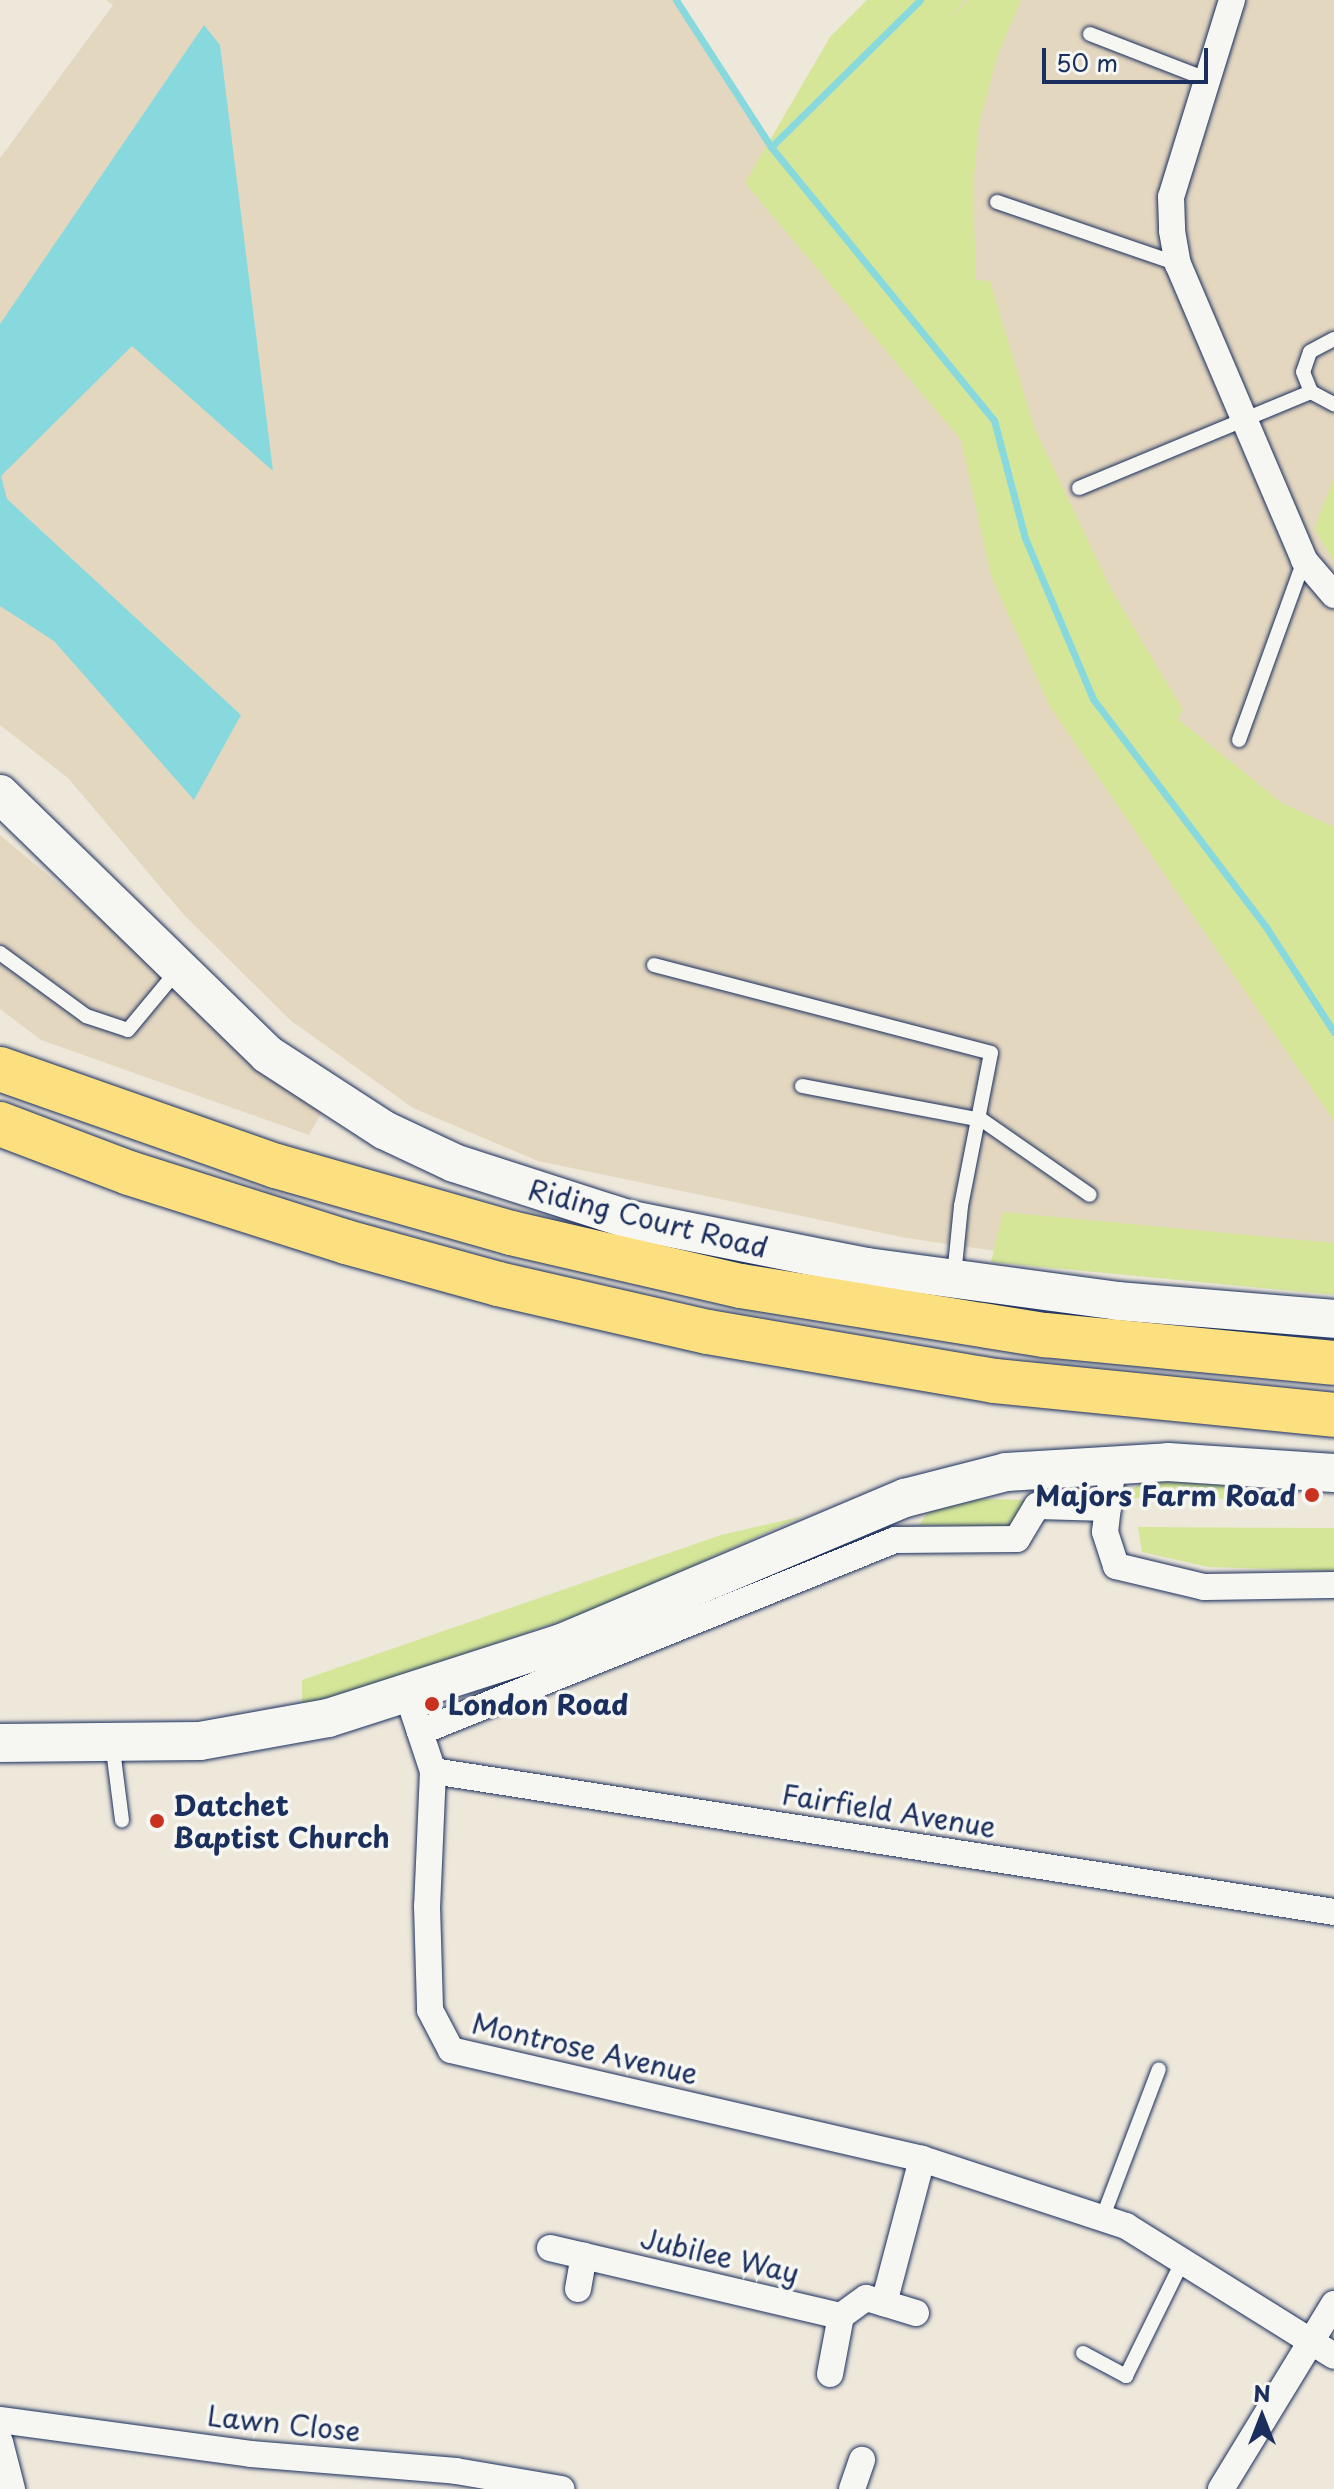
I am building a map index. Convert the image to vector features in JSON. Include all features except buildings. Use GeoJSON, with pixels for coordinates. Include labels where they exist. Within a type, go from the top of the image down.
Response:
{"type":"FeatureCollection","features":[{"type":"Feature","properties":{"kind":"highway"},"geometry":{"type":"LineString","coordinates":[[0,1069],[303,1174],[511,1233],[726,1283],[1045,1335],[1334,1363]]}},
{"type":"Feature","properties":{"kind":"highway"},"geometry":{"type":"LineString","coordinates":[[0,1124],[346,1242],[498,1284],[708,1332],[995,1381],[1334,1415]]}},
{"type":"Feature","properties":{"kind":"street"},"geometry":{"type":"LineString","coordinates":[[1232,0],[1171,197],[1178,264],[1304,560],[1334,595]]}},
{"type":"Feature","properties":{"kind":"street","name":"Riding Court Road"},"geometry":{"type":"LineString","coordinates":[[0,794],[177,971],[267,1054],[384,1130],[454,1163],[540,1195],[631,1220],[953,1281],[1334,1319]]}},
{"type":"Feature","properties":{"kind":"street"},"geometry":{"type":"LineString","coordinates":[[0,1743],[112,1742],[266,1733],[407,1693],[559,1644],[680,1597],[905,1498],[1006,1472],[1168,1462],[1334,1473]]}},
{"type":"Feature","properties":{"kind":"street"},"geometry":{"type":"LineString","coordinates":[[1113,1464],[1105,1532],[1116,1566],[1204,1587],[1334,1585]]}},
{"type":"Feature","properties":{"kind":"street"},"geometry":{"type":"LineString","coordinates":[[420,1732],[895,1540],[1017,1539],[1037,1506],[1108,1508]]}},
{"type":"Feature","properties":{"kind":"street","name":"Montrose Avenue"},"geometry":{"type":"LineString","coordinates":[[407,1693],[433,1771],[427,1906],[430,2010],[451,2050],[922,2159],[1126,2226],[1334,2356]]}},
{"type":"Feature","properties":{"kind":"street","name":"Fairfield Avenue"},"geometry":{"type":"LineString","coordinates":[[433,1771],[1334,1912]]}},
{"type":"Feature","properties":{"kind":"street"},"geometry":{"type":"LineString","coordinates":[[875,2300],[922,2159]]}},
{"type":"Feature","properties":{"kind":"street","name":"Jubilee Way"},"geometry":{"type":"LineString","coordinates":[[550,2248],[841,2316]]}},
{"type":"Feature","properties":{"kind":"street"},"geometry":{"type":"LineString","coordinates":[[578,2289],[584,2256]]}},
{"type":"Feature","properties":{"kind":"street"},"geometry":{"type":"LineString","coordinates":[[830,2374],[841,2316],[875,2300],[916,2313]]}},
{"type":"Feature","properties":{"kind":"street"},"geometry":{"type":"LineString","coordinates":[[1221,2489],[1334,2304]]}},
{"type":"Feature","properties":{"kind":"street","name":"Lawn Close"},"geometry":{"type":"LineString","coordinates":[[0,2420],[251,2454],[456,2471],[561,2489]]}},
{"type":"Feature","properties":{"kind":"street"},"geometry":{"type":"LineString","coordinates":[[0,2442],[12,2489]]}},
{"type":"Feature","properties":{"kind":"street"},"geometry":{"type":"LineString","coordinates":[[852,2489],[862,2460]]}},
{"type":"Feature","properties":{"kind":"lane"},"geometry":{"type":"LineString","coordinates":[[1090,34],[1206,79]]}},
{"type":"Feature","properties":{"kind":"lane"},"geometry":{"type":"LineString","coordinates":[[997,202],[1178,264]]}},
{"type":"Feature","properties":{"kind":"lane"},"geometry":{"type":"LineString","coordinates":[[1311,392],[1305,361],[1318,344],[1334,339]]}},
{"type":"Feature","properties":{"kind":"lane"},"geometry":{"type":"LineString","coordinates":[[1079,488],[1243,417],[1311,392],[1334,404]]}},
{"type":"Feature","properties":{"kind":"lane"},"geometry":{"type":"LineString","coordinates":[[1239,740],[1304,560]]}},
{"type":"Feature","properties":{"kind":"lane"},"geometry":{"type":"LineString","coordinates":[[0,953],[86,1016],[128,1030],[177,971]]}},
{"type":"Feature","properties":{"kind":"lane"},"geometry":{"type":"LineString","coordinates":[[654,965],[991,1053],[982,1120],[961,1206],[953,1281]]}},
{"type":"Feature","properties":{"kind":"lane"},"geometry":{"type":"LineString","coordinates":[[802,1086],[982,1120],[1090,1195]]}},
{"type":"Feature","properties":{"kind":"lane"},"geometry":{"type":"LineString","coordinates":[[112,1742],[122,1820]]}},
{"type":"Feature","properties":{"kind":"lane"},"geometry":{"type":"LineString","coordinates":[[1102,2219],[1159,2069]]}},
{"type":"Feature","properties":{"kind":"lane"},"geometry":{"type":"LineString","coordinates":[[1083,2353],[1126,2376],[1182,2262]]}},
{"type":"Feature","properties":{"kind":"shaded area"},"geometry":{"type":"Polygon","coordinates":[[[106,0],[676,0],[771,147],[856,262],[1334,1032],[1334,1280],[1009,1253],[906,1238],[538,1161],[413,1108],[290,1020],[184,915],[68,778],[0,725],[0,158],[113,5],[106,0]]]}},
{"type":"Feature","properties":{"kind":"shaded area"},"geometry":{"type":"Polygon","coordinates":[[[965,0],[1334,0],[1334,954],[1274,872],[807,138],[934,36],[965,0]]]}},
{"type":"Feature","properties":{"kind":"shaded area"},"geometry":{"type":"Polygon","coordinates":[[[0,835],[325,1107],[309,1135],[41,1040],[0,1009],[0,835]]]}},
{"type":"Feature","properties":{"kind":"green space"},"geometry":{"type":"Polygon","coordinates":[[[867,0],[965,0],[949,20],[968,0],[1021,0],[998,54],[979,124],[973,187],[976,280],[990,281],[1034,427],[1111,589],[1183,710],[1178,719],[1282,803],[1334,827],[1334,1121],[1050,707],[991,576],[961,440],[745,183],[830,37],[867,0]]]}},
{"type":"Feature","properties":{"kind":"green space"},"geometry":{"type":"Polygon","coordinates":[[[1334,478],[1334,561],[1314,529],[1334,478]]]}},
{"type":"Feature","properties":{"kind":"green space"},"geometry":{"type":"Polygon","coordinates":[[[1003,1212],[1334,1243],[1334,1295],[991,1262],[1003,1212]]]}},
{"type":"Feature","properties":{"kind":"green space"},"geometry":{"type":"Polygon","coordinates":[[[1194,1480],[1298,1499],[1123,1498],[1141,1482],[1194,1480]]]}},
{"type":"Feature","properties":{"kind":"green space"},"geometry":{"type":"Polygon","coordinates":[[[973,1499],[1033,1500],[1019,1527],[919,1525],[928,1512],[973,1499]]]}},
{"type":"Feature","properties":{"kind":"green space"},"geometry":{"type":"Polygon","coordinates":[[[803,1516],[597,1609],[302,1708],[302,1680],[721,1535],[803,1516]]]}},
{"type":"Feature","properties":{"kind":"green space"},"geometry":{"type":"Polygon","coordinates":[[[1138,1527],[1334,1528],[1334,1571],[1208,1567],[1142,1552],[1138,1527]]]}},
{"type":"Feature","properties":{"kind":"water"},"geometry":{"type":"Polygon","coordinates":[[[204,25],[220,45],[273,471],[132,346],[1,476],[7,499],[241,715],[194,800],[54,641],[0,606],[0,324],[204,25]]]}},
{"type":"Feature","properties":{"kind":"waterway"},"geometry":{"type":"LineString","coordinates":[[676,0],[771,147],[994,420],[1025,538],[1093,699],[1266,927],[1334,1032]]}},
{"type":"Feature","properties":{"kind":"waterway"},"geometry":{"type":"LineString","coordinates":[[771,147],[920,0]]}},
{"type":"Feature","properties":{"kind":"place","name":"Majors Farm Road"},"geometry":{"type":"Point","coordinates":[1312,1495]}},
{"type":"Feature","properties":{"kind":"place","name":"London Road"},"geometry":{"type":"Point","coordinates":[432,1704]}},
{"type":"Feature","properties":{"kind":"place","name":"Datchet Baptist Church"},"geometry":{"type":"Point","coordinates":[157,1821]}}]}
